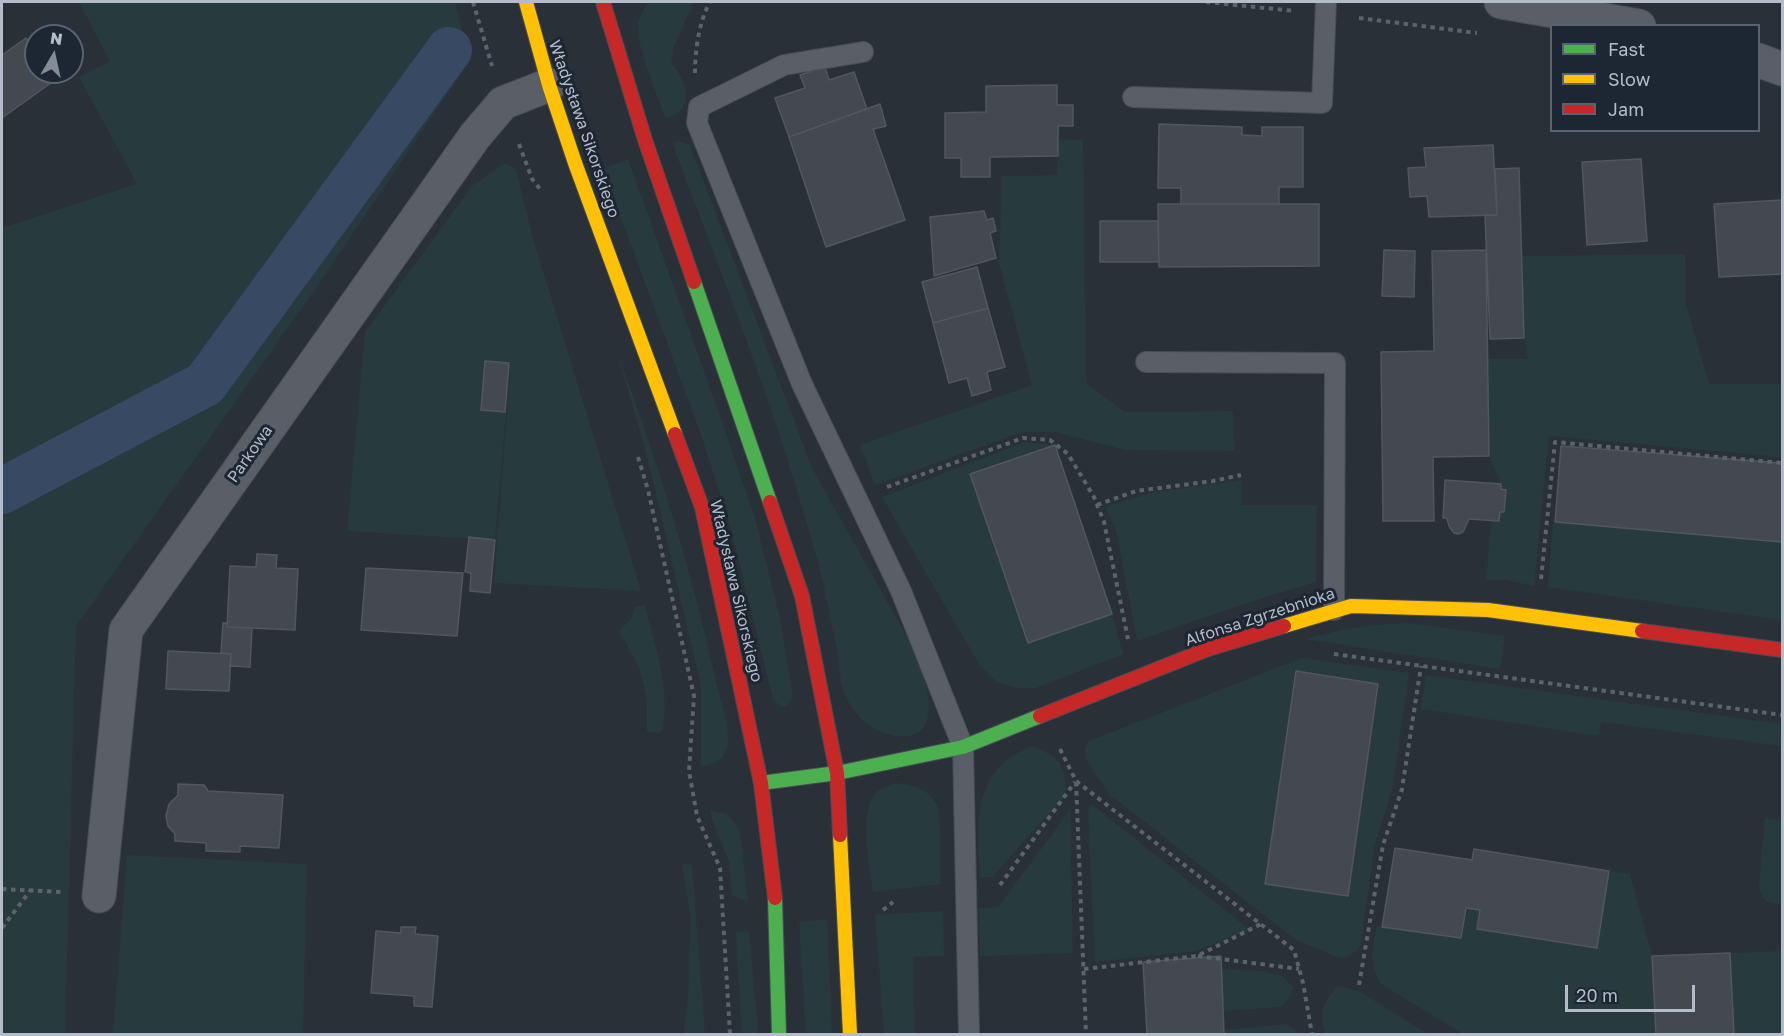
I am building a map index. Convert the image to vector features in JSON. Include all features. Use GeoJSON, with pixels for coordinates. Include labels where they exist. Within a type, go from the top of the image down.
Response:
{"type":"FeatureCollection","features":[{"type":"Feature","properties":{"kind":"street","name":"Władysława Sikorskiego"},"geometry":{"type":"LineString","coordinates":[[526,2],[549,85],[575,163],[702,507],[761,783],[776,910],[779,1035]]}},
{"type":"Feature","properties":{"kind":"street"},"geometry":{"type":"LineString","coordinates":[[603,2],[645,140],[802,596],[837,773],[850,1035]]}},
{"type":"Feature","properties":{"kind":"street"},"geometry":{"type":"LineString","coordinates":[[1501,2],[1628,24]]}},
{"type":"Feature","properties":{"kind":"street"},"geometry":{"type":"LineString","coordinates":[[1760,61],[1782,69]]}},
{"type":"Feature","properties":{"kind":"street","name":"Parkowa"},"geometry":{"type":"LineString","coordinates":[[99,896],[126,630],[475,136],[503,103],[549,85]]}},
{"type":"Feature","properties":{"kind":"street","name":"Alfonsa Zgrzebnioka"},"geometry":{"type":"LineString","coordinates":[[761,783],[837,773],[963,747],[1208,649],[1351,606],[1488,610],[1782,650]]}},
{"type":"Feature","properties":{"kind":"lane"},"geometry":{"type":"LineString","coordinates":[[1133,98],[1322,103],[1325,8]]}},
{"type":"Feature","properties":{"kind":"lane"},"geometry":{"type":"LineString","coordinates":[[864,52],[784,65],[699,107],[697,123],[802,384],[901,591],[963,747],[969,1035]]}},
{"type":"Feature","properties":{"kind":"lane"},"geometry":{"type":"LineString","coordinates":[[1146,362],[1335,363],[1334,610]]}},
{"type":"Feature","properties":{"kind":"path"},"geometry":{"type":"LineString","coordinates":[[473,2],[503,103]]}},
{"type":"Feature","properties":{"kind":"path"},"geometry":{"type":"LineString","coordinates":[[699,107],[695,71],[699,40],[706,9],[710,2]]}},
{"type":"Feature","properties":{"kind":"path"},"geometry":{"type":"LineString","coordinates":[[1206,2],[1325,8],[1482,33]]}},
{"type":"Feature","properties":{"kind":"path"},"geometry":{"type":"LineString","coordinates":[[532,179],[544,195]]}},
{"type":"Feature","properties":{"kind":"path"},"geometry":{"type":"LineString","coordinates":[[885,488],[1023,438],[1050,440],[1068,454],[1104,522],[1129,646]]}},
{"type":"Feature","properties":{"kind":"path"},"geometry":{"type":"LineString","coordinates":[[1541,586],[1555,442],[1782,463]]}},
{"type":"Feature","properties":{"kind":"path"},"geometry":{"type":"LineString","coordinates":[[638,457],[648,490],[694,696],[689,771],[697,816],[720,868],[730,1035]]}},
{"type":"Feature","properties":{"kind":"path"},"geometry":{"type":"LineString","coordinates":[[1097,505],[1136,491],[1241,475]]}},
{"type":"Feature","properties":{"kind":"path"},"geometry":{"type":"LineString","coordinates":[[1330,653],[1782,715]]}},
{"type":"Feature","properties":{"kind":"path"},"geometry":{"type":"LineString","coordinates":[[1359,985],[1383,845],[1402,789],[1421,666]]}},
{"type":"Feature","properties":{"kind":"path"},"geometry":{"type":"LineString","coordinates":[[1044,715],[1076,781],[1086,1035]]}},
{"type":"Feature","properties":{"kind":"path"},"geometry":{"type":"LineString","coordinates":[[999,886],[1076,781]]}},
{"type":"Feature","properties":{"kind":"path"},"geometry":{"type":"LineString","coordinates":[[1076,781],[1294,950],[1312,1035]]}},
{"type":"Feature","properties":{"kind":"path"},"geometry":{"type":"LineString","coordinates":[[2,889],[99,896]]}},
{"type":"Feature","properties":{"kind":"path"},"geometry":{"type":"LineString","coordinates":[[2,928],[31,891]]}},
{"type":"Feature","properties":{"kind":"path"},"geometry":{"type":"LineString","coordinates":[[1197,956],[1261,924]]}},
{"type":"Feature","properties":{"kind":"path"},"geometry":{"type":"LineString","coordinates":[[1084,969],[1197,956],[1299,969]]}},
{"type":"Feature","properties":{"kind":"green space"},"geometry":{"type":"Polygon","coordinates":[[[79,2],[455,2],[469,62],[316,288],[76,626],[65,1034],[2,1034],[2,228],[137,184],[83,84],[84,74],[110,61],[79,2]]]}},
{"type":"Feature","properties":{"kind":"green space"},"geometry":{"type":"Polygon","coordinates":[[[649,2],[694,2],[674,46],[671,63],[685,86],[685,102],[676,115],[666,119],[648,71],[638,32],[640,17],[649,2]]]}},
{"type":"Feature","properties":{"kind":"green space"},"geometry":{"type":"Polygon","coordinates":[[[1058,139],[1083,140],[1086,383],[1125,412],[1233,411],[1235,451],[1125,450],[1055,432],[1022,432],[875,485],[860,445],[1032,385],[999,263],[1002,176],[1058,175],[1058,139]]]}},
{"type":"Feature","properties":{"kind":"green space"},"geometry":{"type":"Polygon","coordinates":[[[678,141],[690,145],[812,468],[916,653],[927,686],[929,700],[926,723],[920,732],[909,736],[899,736],[881,732],[858,715],[844,693],[828,606],[812,540],[761,381],[672,143],[678,141]]]}},
{"type":"Feature","properties":{"kind":"green space"},"geometry":{"type":"Polygon","coordinates":[[[628,159],[756,522],[779,615],[793,696],[786,707],[780,706],[773,699],[731,529],[701,435],[603,169],[628,159]]]}},
{"type":"Feature","properties":{"kind":"green space"},"geometry":{"type":"Polygon","coordinates":[[[505,163],[516,169],[532,235],[641,591],[494,583],[511,356],[495,540],[347,531],[365,332],[473,185],[505,163]]]}},
{"type":"Feature","properties":{"kind":"green space"},"geometry":{"type":"Polygon","coordinates":[[[1685,254],[1686,304],[1709,384],[1782,384],[1782,457],[1549,436],[1534,586],[1506,580],[1486,580],[1491,521],[1499,521],[1500,512],[1504,512],[1506,490],[1501,489],[1489,456],[1487,359],[1528,359],[1524,338],[1522,256],[1685,254]]]}},
{"type":"Feature","properties":{"kind":"green space"},"geometry":{"type":"Polygon","coordinates":[[[616,349],[646,432],[672,516],[696,600],[725,718],[728,735],[727,749],[717,761],[706,766],[702,766],[701,762],[701,686],[646,452],[616,349]]]}},
{"type":"Feature","properties":{"kind":"green space"},"geometry":{"type":"Polygon","coordinates":[[[1025,442],[1055,445],[970,474],[1028,643],[1112,614],[1123,654],[1036,688],[1019,688],[998,683],[980,666],[882,497],[1025,442]]]}},
{"type":"Feature","properties":{"kind":"green space"},"geometry":{"type":"Polygon","coordinates":[[[1241,480],[1242,505],[1317,505],[1316,582],[1137,641],[1116,530],[1105,507],[1154,492],[1241,480]]]}},
{"type":"Feature","properties":{"kind":"green space"},"geometry":{"type":"Polygon","coordinates":[[[1555,522],[1782,542],[1782,620],[1548,587],[1555,522]]]}},
{"type":"Feature","properties":{"kind":"green space"},"geometry":{"type":"Polygon","coordinates":[[[645,605],[657,652],[665,700],[662,731],[658,733],[647,732],[647,699],[639,667],[619,631],[632,618],[635,607],[645,605]]]}},
{"type":"Feature","properties":{"kind":"green space"},"geometry":{"type":"Polygon","coordinates":[[[1409,623],[1505,636],[1500,669],[1305,639],[1357,628],[1409,623]]]}},
{"type":"Feature","properties":{"kind":"green space"},"geometry":{"type":"Polygon","coordinates":[[[1302,658],[1409,673],[1392,791],[1375,844],[1361,943],[1358,950],[1342,959],[1296,940],[1109,794],[1085,758],[1085,749],[1089,741],[1302,658]],[[1296,672],[1265,884],[1348,896],[1378,684],[1296,672]]]}},
{"type":"Feature","properties":{"kind":"green space"},"geometry":{"type":"Polygon","coordinates":[[[1426,675],[1780,724],[1781,746],[1601,722],[1599,736],[1421,709],[1426,675]]]}},
{"type":"Feature","properties":{"kind":"green space"},"geometry":{"type":"Polygon","coordinates":[[[1033,746],[1056,759],[1060,764],[1063,769],[1066,795],[992,877],[980,877],[979,817],[988,783],[998,768],[1013,756],[1033,746]]]}},
{"type":"Feature","properties":{"kind":"green space"},"geometry":{"type":"Polygon","coordinates":[[[894,783],[907,784],[924,791],[937,805],[941,884],[873,892],[866,840],[868,813],[871,801],[877,792],[894,783]]]}},
{"type":"Feature","properties":{"kind":"green space"},"geometry":{"type":"Polygon","coordinates":[[[1090,805],[1250,930],[1196,951],[1095,962],[1088,810],[1090,805]]]}},
{"type":"Feature","properties":{"kind":"green space"},"geometry":{"type":"Polygon","coordinates":[[[710,810],[729,815],[740,832],[748,902],[732,895],[729,862],[710,810]]]}},
{"type":"Feature","properties":{"kind":"green space"},"geometry":{"type":"Polygon","coordinates":[[[1070,810],[1073,953],[980,956],[979,908],[998,907],[1070,810]]]}},
{"type":"Feature","properties":{"kind":"green space"},"geometry":{"type":"Polygon","coordinates":[[[1765,818],[1782,821],[1782,904],[1766,901],[1759,886],[1765,818]]]}},
{"type":"Feature","properties":{"kind":"green space"},"geometry":{"type":"Polygon","coordinates":[[[127,855],[307,864],[303,1034],[113,1034],[127,855]]]}},
{"type":"Feature","properties":{"kind":"green space"},"geometry":{"type":"Polygon","coordinates":[[[682,863],[692,865],[705,1034],[684,1034],[691,921],[682,863]]]}},
{"type":"Feature","properties":{"kind":"green space"},"geometry":{"type":"Polygon","coordinates":[[[1609,871],[1630,874],[1652,956],[1656,1034],[1463,1034],[1381,984],[1374,968],[1372,955],[1377,926],[1461,938],[1466,908],[1480,910],[1597,948],[1609,871]]]}},
{"type":"Feature","properties":{"kind":"green space"},"geometry":{"type":"Polygon","coordinates":[[[943,911],[944,956],[913,957],[915,1034],[884,1034],[875,915],[943,911]]]}},
{"type":"Feature","properties":{"kind":"green space"},"geometry":{"type":"Polygon","coordinates":[[[827,919],[832,1034],[806,1034],[799,922],[827,919]]]}},
{"type":"Feature","properties":{"kind":"green space"},"geometry":{"type":"Polygon","coordinates":[[[749,931],[757,1034],[742,1034],[736,932],[749,931]]]}},
{"type":"Feature","properties":{"kind":"green space"},"geometry":{"type":"Polygon","coordinates":[[[1782,951],[1782,1034],[1734,1034],[1730,953],[1782,951]]]}},
{"type":"Feature","properties":{"kind":"green space"},"geometry":{"type":"Polygon","coordinates":[[[1221,969],[1261,971],[1282,976],[1293,987],[1288,1000],[1280,1007],[1223,1011],[1221,969]]]}},
{"type":"Feature","properties":{"kind":"green space"},"geometry":{"type":"Polygon","coordinates":[[[1337,986],[1359,991],[1428,1034],[1325,1034],[1322,1013],[1328,998],[1337,986]]]}},
{"type":"Feature","properties":{"kind":"green space"},"geometry":{"type":"Polygon","coordinates":[[[1287,1024],[1299,1034],[1224,1034],[1224,1030],[1287,1024]]]}},
{"type":"Feature","properties":{"kind":"building"},"geometry":{"type":"Polygon","coordinates":[[[24,39],[24,84],[49,84],[2,118],[2,55],[24,39]]]}},
{"type":"Feature","properties":{"kind":"building"},"geometry":{"type":"Polygon","coordinates":[[[825,67],[829,80],[854,72],[867,109],[789,137],[775,98],[805,88],[800,75],[825,67]]]}},
{"type":"Feature","properties":{"kind":"building"},"geometry":{"type":"Polygon","coordinates":[[[1057,85],[1057,105],[1073,105],[1073,126],[1058,126],[1058,156],[990,157],[990,177],[961,177],[961,158],[945,158],[945,113],[986,112],[986,86],[1057,85]]]}},
{"type":"Feature","properties":{"kind":"building"},"geometry":{"type":"Polygon","coordinates":[[[880,104],[886,126],[873,129],[905,220],[826,247],[789,137],[880,104]]]}},
{"type":"Feature","properties":{"kind":"building"},"geometry":{"type":"Polygon","coordinates":[[[1159,124],[1242,127],[1242,135],[1262,136],[1262,127],[1303,127],[1303,187],[1279,187],[1279,204],[1181,204],[1181,188],[1158,188],[1159,124]]]}},
{"type":"Feature","properties":{"kind":"building"},"geometry":{"type":"Polygon","coordinates":[[[1493,145],[1497,215],[1429,217],[1427,196],[1410,197],[1408,168],[1426,167],[1424,148],[1493,145]]]}},
{"type":"Feature","properties":{"kind":"building"},"geometry":{"type":"Polygon","coordinates":[[[1641,159],[1647,241],[1587,245],[1582,162],[1641,159]]]}},
{"type":"Feature","properties":{"kind":"building"},"geometry":{"type":"Polygon","coordinates":[[[1519,168],[1524,338],[1490,339],[1485,215],[1497,215],[1495,169],[1519,168]]]}},
{"type":"Feature","properties":{"kind":"building"},"geometry":{"type":"Polygon","coordinates":[[[1782,200],[1782,274],[1719,277],[1714,204],[1782,200]]]}},
{"type":"Feature","properties":{"kind":"building"},"geometry":{"type":"Polygon","coordinates":[[[1158,204],[1319,204],[1319,266],[1159,267],[1158,204]]]}},
{"type":"Feature","properties":{"kind":"building"},"geometry":{"type":"Polygon","coordinates":[[[984,211],[987,220],[993,218],[996,231],[990,233],[996,258],[934,276],[930,217],[984,211]]]}},
{"type":"Feature","properties":{"kind":"building"},"geometry":{"type":"Polygon","coordinates":[[[1100,221],[1158,221],[1159,262],[1100,262],[1100,221]]]}},
{"type":"Feature","properties":{"kind":"building"},"geometry":{"type":"Polygon","coordinates":[[[1384,250],[1415,251],[1414,297],[1382,296],[1384,250]]]}},
{"type":"Feature","properties":{"kind":"building"},"geometry":{"type":"Polygon","coordinates":[[[1486,250],[1489,456],[1433,457],[1434,521],[1383,521],[1381,352],[1434,351],[1432,251],[1486,250]]]}},
{"type":"Feature","properties":{"kind":"building"},"geometry":{"type":"Polygon","coordinates":[[[977,267],[988,308],[933,323],[922,282],[977,267]]]}},
{"type":"Feature","properties":{"kind":"building"},"geometry":{"type":"Polygon","coordinates":[[[988,308],[1005,367],[987,372],[991,390],[972,396],[967,378],[949,383],[933,323],[988,308]]]}},
{"type":"Feature","properties":{"kind":"building"},"geometry":{"type":"Polygon","coordinates":[[[485,361],[509,363],[505,412],[481,410],[485,361]]]}},
{"type":"Feature","properties":{"kind":"building"},"geometry":{"type":"Polygon","coordinates":[[[1055,445],[1112,614],[1028,643],[970,474],[1055,445]]]}},
{"type":"Feature","properties":{"kind":"building"},"geometry":{"type":"Polygon","coordinates":[[[1561,446],[1782,463],[1782,542],[1555,522],[1561,446]]]}},
{"type":"Feature","properties":{"kind":"building"},"geometry":{"type":"Polygon","coordinates":[[[1445,480],[1501,484],[1501,489],[1506,490],[1504,512],[1500,512],[1499,521],[1469,519],[1463,532],[1454,533],[1447,518],[1443,518],[1445,480]]]}},
{"type":"Feature","properties":{"kind":"building"},"geometry":{"type":"Polygon","coordinates":[[[469,537],[495,540],[490,593],[470,591],[471,573],[465,572],[469,537]]]}},
{"type":"Feature","properties":{"kind":"building"},"geometry":{"type":"Polygon","coordinates":[[[257,554],[277,555],[276,568],[298,569],[295,630],[227,627],[230,566],[256,567],[257,554]]]}},
{"type":"Feature","properties":{"kind":"building"},"geometry":{"type":"Polygon","coordinates":[[[366,568],[463,573],[457,636],[361,630],[366,568]]]}},
{"type":"Feature","properties":{"kind":"building"},"geometry":{"type":"Polygon","coordinates":[[[223,623],[227,623],[227,627],[252,628],[250,667],[230,666],[231,654],[221,653],[223,623]]]}},
{"type":"Feature","properties":{"kind":"building"},"geometry":{"type":"Polygon","coordinates":[[[168,651],[231,654],[229,691],[166,689],[168,651]]]}},
{"type":"Feature","properties":{"kind":"building"},"geometry":{"type":"Polygon","coordinates":[[[1296,671],[1378,684],[1348,896],[1265,884],[1296,671]]]}},
{"type":"Feature","properties":{"kind":"building"},"geometry":{"type":"Polygon","coordinates":[[[178,784],[204,785],[208,791],[283,795],[279,848],[240,846],[240,852],[206,851],[206,843],[175,841],[175,834],[168,826],[166,816],[169,804],[178,795],[178,784]]]}},
{"type":"Feature","properties":{"kind":"building"},"geometry":{"type":"Polygon","coordinates":[[[1395,848],[1472,860],[1474,849],[1609,871],[1597,948],[1477,929],[1480,910],[1466,908],[1461,938],[1382,927],[1395,848]]]}},
{"type":"Feature","properties":{"kind":"building"},"geometry":{"type":"Polygon","coordinates":[[[401,927],[416,927],[415,934],[438,936],[432,1007],[414,1006],[414,996],[371,993],[376,931],[401,933],[401,927]]]}},
{"type":"Feature","properties":{"kind":"building"},"geometry":{"type":"Polygon","coordinates":[[[1730,953],[1734,1034],[1656,1034],[1652,956],[1730,953]]]}},
{"type":"Feature","properties":{"kind":"building"},"geometry":{"type":"Polygon","coordinates":[[[1221,956],[1224,1034],[1147,1034],[1143,962],[1221,956]]]}},
{"type":"Feature","properties":{"kind":"waterway"},"geometry":{"type":"LineString","coordinates":[[2,491],[205,384],[449,50]]}},
{"type":"Feature","properties":{"kind":"traffic: fast"},"geometry":{"type":"LineString","coordinates":[[694,282],[770,502]]}},
{"type":"Feature","properties":{"kind":"traffic: fast"},"geometry":{"type":"LineString","coordinates":[[761,783],[837,773],[963,747],[1040,716]]}},
{"type":"Feature","properties":{"kind":"traffic: fast"},"geometry":{"type":"LineString","coordinates":[[775,898],[779,1034]]}},
{"type":"Feature","properties":{"kind":"traffic: slow"},"geometry":{"type":"LineString","coordinates":[[526,2],[549,85],[575,163],[675,434]]}},
{"type":"Feature","properties":{"kind":"traffic: slow"},"geometry":{"type":"LineString","coordinates":[[1284,626],[1351,606],[1488,610],[1642,631]]}},
{"type":"Feature","properties":{"kind":"traffic: slow"},"geometry":{"type":"LineString","coordinates":[[840,835],[850,1034]]}},
{"type":"Feature","properties":{"kind":"traffic: jam"},"geometry":{"type":"LineString","coordinates":[[603,2],[645,140],[694,282]]}},
{"type":"Feature","properties":{"kind":"traffic: jam"},"geometry":{"type":"LineString","coordinates":[[675,434],[702,507],[761,783],[775,898]]}},
{"type":"Feature","properties":{"kind":"traffic: jam"},"geometry":{"type":"LineString","coordinates":[[770,502],[802,596],[837,773],[840,835]]}},
{"type":"Feature","properties":{"kind":"traffic: jam"},"geometry":{"type":"LineString","coordinates":[[1040,716],[1208,649],[1284,626]]}},
{"type":"Feature","properties":{"kind":"traffic: jam"},"geometry":{"type":"LineString","coordinates":[[1642,631],[1782,650]]}}]}
